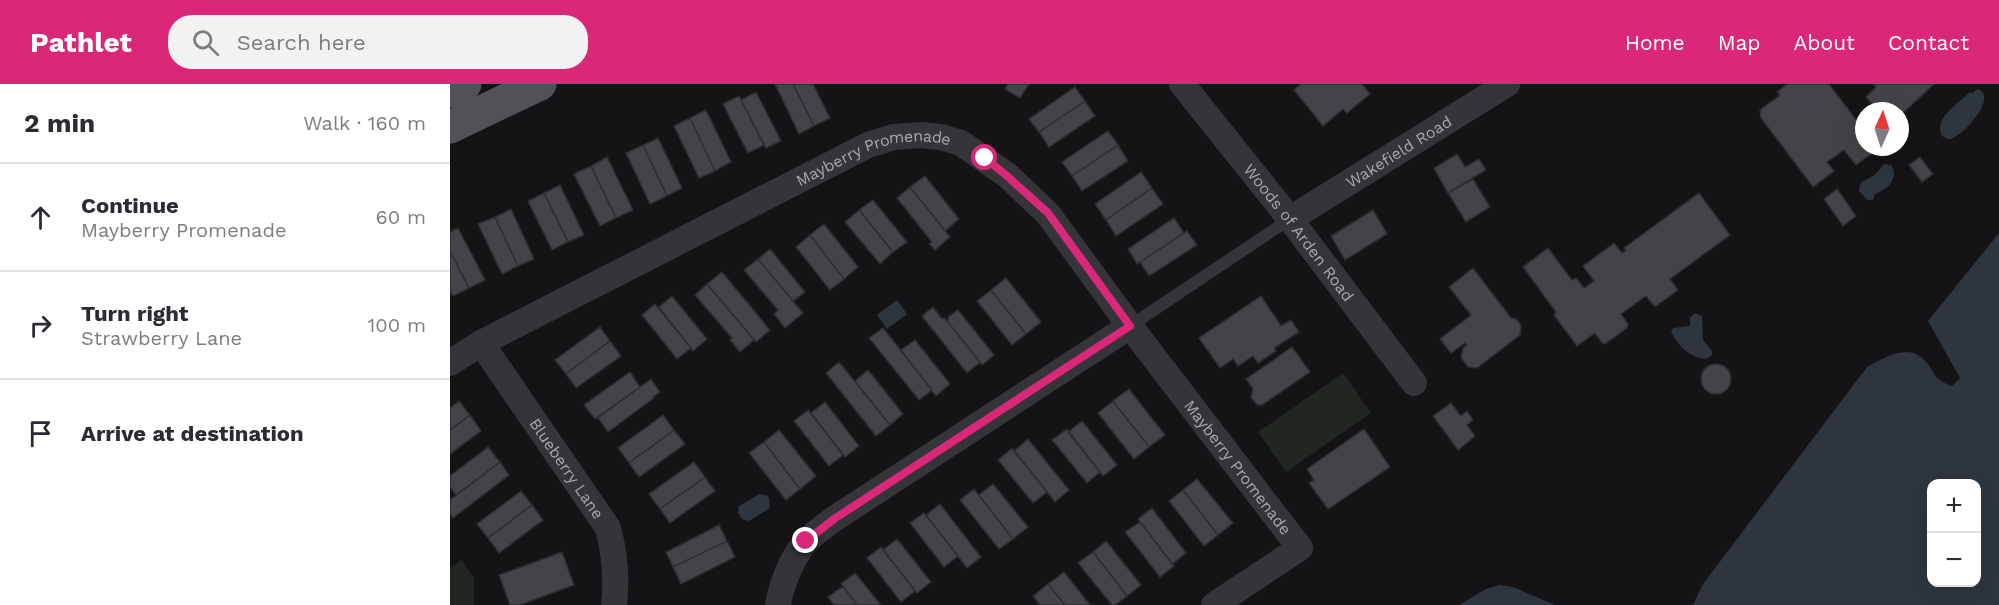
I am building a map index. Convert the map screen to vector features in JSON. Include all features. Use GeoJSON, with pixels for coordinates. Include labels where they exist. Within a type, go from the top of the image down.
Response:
{"type":"FeatureCollection","features":[{"type":"Feature","properties":{"kind":"main road"},"geometry":{"type":"LineString","coordinates":[[450,91],[465,84]]}},
{"type":"Feature","properties":{"kind":"main road"},"geometry":{"type":"LineString","coordinates":[[450,127],[540,84]]}},
{"type":"Feature","properties":{"kind":"street","name":"Woods of Arden Road"},"geometry":{"type":"LineString","coordinates":[[1182,84],[1290,219],[1414,383]]}},
{"type":"Feature","properties":{"kind":"street","name":"Wakefield Road"},"geometry":{"type":"LineString","coordinates":[[1290,219],[1508,84]]}},
{"type":"Feature","properties":{"kind":"street","name":"Mayberry Promenade"},"geometry":{"type":"LineString","coordinates":[[452,358],[868,145],[894,137],[921,135],[941,137],[961,143],[1006,175],[1048,213],[1130,326],[1300,548],[1214,605]]}},
{"type":"Feature","properties":{"kind":"street"},"geometry":{"type":"LineString","coordinates":[[778,605],[790,567],[806,541],[834,519],[1130,326]]}},
{"type":"Feature","properties":{"kind":"street","name":"Blueberry Lane"},"geometry":{"type":"LineString","coordinates":[[480,343],[608,528],[614,551],[616,586],[614,605]]}},
{"type":"Feature","properties":{"kind":"lane"},"geometry":{"type":"LineString","coordinates":[[1130,326],[1290,219]]}},
{"type":"Feature","properties":{"kind":"shaded area"},"geometry":{"type":"Polygon","coordinates":[[[1978,89],[1983,94],[1984,100],[1976,117],[1956,137],[1949,139],[1942,136],[1941,123],[1948,111],[1970,92],[1978,89]]]}},
{"type":"Feature","properties":{"kind":"shaded area"},"geometry":{"type":"Polygon","coordinates":[[[1884,164],[1891,165],[1893,179],[1884,190],[1875,194],[1873,200],[1867,200],[1859,191],[1860,185],[1884,164]]]}},
{"type":"Feature","properties":{"kind":"shaded area"},"geometry":{"type":"Polygon","coordinates":[[[1999,233],[1999,605],[1693,605],[1703,584],[1867,367],[1894,354],[1908,352],[1921,357],[1936,376],[1945,383],[1952,386],[1960,378],[1928,321],[1999,233]]]}},
{"type":"Feature","properties":{"kind":"shaded area"},"geometry":{"type":"Polygon","coordinates":[[[897,300],[907,314],[887,329],[877,315],[897,300]]]}},
{"type":"Feature","properties":{"kind":"shaded area"},"geometry":{"type":"Polygon","coordinates":[[[1695,313],[1702,316],[1703,340],[1712,351],[1712,355],[1706,359],[1685,350],[1671,331],[1673,328],[1690,326],[1690,318],[1695,313]]]}},
{"type":"Feature","properties":{"kind":"shaded area"},"geometry":{"type":"Polygon","coordinates":[[[1343,373],[1371,413],[1286,472],[1258,432],[1343,373]]]}},
{"type":"Feature","properties":{"kind":"shaded area"},"geometry":{"type":"Polygon","coordinates":[[[759,494],[769,498],[770,508],[749,521],[742,519],[738,513],[739,506],[759,494]]]}},
{"type":"Feature","properties":{"kind":"shaded area"},"geometry":{"type":"Polygon","coordinates":[[[462,560],[474,578],[474,605],[450,605],[450,568],[462,560]]]}},
{"type":"Feature","properties":{"kind":"shaded area"},"geometry":{"type":"Polygon","coordinates":[[[1500,585],[1513,587],[1555,605],[1459,605],[1486,589],[1500,585]]]}},
{"type":"Feature","properties":{"kind":"building"},"geometry":{"type":"Polygon","coordinates":[[[775,84],[793,84],[814,126],[799,134],[775,84]]]}},
{"type":"Feature","properties":{"kind":"building"},"geometry":{"type":"Polygon","coordinates":[[[793,84],[813,84],[830,118],[814,126],[793,84]]]}},
{"type":"Feature","properties":{"kind":"building"},"geometry":{"type":"Polygon","coordinates":[[[1008,84],[1029,84],[1020,98],[1005,89],[1008,84]]]}},
{"type":"Feature","properties":{"kind":"building"},"geometry":{"type":"Polygon","coordinates":[[[1301,84],[1362,84],[1370,94],[1347,113],[1343,109],[1323,126],[1294,90],[1301,84]]]}},
{"type":"Feature","properties":{"kind":"building"},"geometry":{"type":"Polygon","coordinates":[[[1787,84],[1829,84],[1855,118],[1855,156],[1868,156],[1856,165],[1844,150],[1827,162],[1834,171],[1813,187],[1761,118],[1760,110],[1780,95],[1777,92],[1787,84]]]}},
{"type":"Feature","properties":{"kind":"building"},"geometry":{"type":"Polygon","coordinates":[[[1873,84],[1934,84],[1909,107],[1909,102],[1870,102],[1866,97],[1876,87],[1873,84]]]}},
{"type":"Feature","properties":{"kind":"building"},"geometry":{"type":"Polygon","coordinates":[[[1075,87],[1085,101],[1039,132],[1029,119],[1075,87]]]}},
{"type":"Feature","properties":{"kind":"building"},"geometry":{"type":"Polygon","coordinates":[[[756,92],[781,141],[766,148],[741,100],[756,92]]]}},
{"type":"Feature","properties":{"kind":"building"},"geometry":{"type":"Polygon","coordinates":[[[739,96],[764,145],[748,153],[723,104],[739,96]]]}},
{"type":"Feature","properties":{"kind":"building"},"geometry":{"type":"Polygon","coordinates":[[[1085,101],[1095,116],[1049,147],[1039,132],[1085,101]]]}},
{"type":"Feature","properties":{"kind":"building"},"geometry":{"type":"Polygon","coordinates":[[[706,110],[731,162],[715,171],[690,118],[706,110]]]}},
{"type":"Feature","properties":{"kind":"building"},"geometry":{"type":"Polygon","coordinates":[[[690,118],[715,171],[699,178],[674,126],[690,118]]]}},
{"type":"Feature","properties":{"kind":"building"},"geometry":{"type":"Polygon","coordinates":[[[1108,131],[1118,145],[1072,176],[1062,162],[1108,131]]]}},
{"type":"Feature","properties":{"kind":"building"},"geometry":{"type":"Polygon","coordinates":[[[658,138],[682,188],[667,196],[643,145],[658,138]]]}},
{"type":"Feature","properties":{"kind":"building"},"geometry":{"type":"Polygon","coordinates":[[[643,145],[667,196],[650,204],[626,153],[643,145]]]}},
{"type":"Feature","properties":{"kind":"building"},"geometry":{"type":"Polygon","coordinates":[[[1118,145],[1128,161],[1082,191],[1072,176],[1118,145]]]}},
{"type":"Feature","properties":{"kind":"building"},"geometry":{"type":"Polygon","coordinates":[[[1457,154],[1465,167],[1479,159],[1486,170],[1448,193],[1434,168],[1457,154]]]}},
{"type":"Feature","properties":{"kind":"building"},"geometry":{"type":"Polygon","coordinates":[[[607,157],[633,210],[616,218],[591,166],[607,157]]]}},
{"type":"Feature","properties":{"kind":"building"},"geometry":{"type":"Polygon","coordinates":[[[1920,157],[1933,174],[1922,182],[1909,165],[1920,157]]]}},
{"type":"Feature","properties":{"kind":"building"},"geometry":{"type":"Polygon","coordinates":[[[591,166],[616,218],[600,226],[574,174],[591,166]]]}},
{"type":"Feature","properties":{"kind":"building"},"geometry":{"type":"Polygon","coordinates":[[[1141,172],[1152,188],[1106,220],[1095,204],[1141,172]]]}},
{"type":"Feature","properties":{"kind":"building"},"geometry":{"type":"Polygon","coordinates":[[[925,176],[959,219],[945,231],[910,187],[925,176]]]}},
{"type":"Feature","properties":{"kind":"building"},"geometry":{"type":"Polygon","coordinates":[[[1473,179],[1490,207],[1466,222],[1448,193],[1473,179]]]}},
{"type":"Feature","properties":{"kind":"building"},"geometry":{"type":"Polygon","coordinates":[[[560,185],[584,235],[568,242],[544,193],[560,185]]]}},
{"type":"Feature","properties":{"kind":"building"},"geometry":{"type":"Polygon","coordinates":[[[910,187],[950,237],[935,250],[929,244],[932,242],[897,198],[910,187]]]}},
{"type":"Feature","properties":{"kind":"building"},"geometry":{"type":"Polygon","coordinates":[[[1152,188],[1163,204],[1116,236],[1106,220],[1152,188]]]}},
{"type":"Feature","properties":{"kind":"building"},"geometry":{"type":"Polygon","coordinates":[[[1837,189],[1856,216],[1843,226],[1824,199],[1837,189]]]}},
{"type":"Feature","properties":{"kind":"building"},"geometry":{"type":"Polygon","coordinates":[[[544,193],[568,242],[552,250],[528,201],[544,193]]]}},
{"type":"Feature","properties":{"kind":"building"},"geometry":{"type":"Polygon","coordinates":[[[1699,193],[1730,235],[1670,279],[1678,290],[1656,306],[1646,296],[1621,314],[1628,324],[1627,328],[1605,344],[1595,333],[1577,346],[1554,315],[1556,312],[1523,267],[1548,248],[1572,280],[1576,278],[1584,288],[1594,281],[1583,266],[1614,243],[1622,253],[1626,250],[1624,248],[1699,193]]]}},
{"type":"Feature","properties":{"kind":"building"},"geometry":{"type":"Polygon","coordinates":[[[873,200],[907,242],[893,252],[859,210],[873,200]]]}},
{"type":"Feature","properties":{"kind":"building"},"geometry":{"type":"Polygon","coordinates":[[[511,209],[534,259],[518,266],[495,217],[511,209]]]}},
{"type":"Feature","properties":{"kind":"building"},"geometry":{"type":"Polygon","coordinates":[[[859,210],[893,252],[880,264],[845,222],[859,210]]]}},
{"type":"Feature","properties":{"kind":"building"},"geometry":{"type":"Polygon","coordinates":[[[1373,210],[1387,234],[1345,260],[1331,236],[1373,210]]]}},
{"type":"Feature","properties":{"kind":"building"},"geometry":{"type":"Polygon","coordinates":[[[495,217],[518,266],[502,274],[478,224],[495,217]]]}},
{"type":"Feature","properties":{"kind":"building"},"geometry":{"type":"Polygon","coordinates":[[[1174,218],[1184,233],[1137,264],[1128,249],[1174,218]]]}},
{"type":"Feature","properties":{"kind":"building"},"geometry":{"type":"Polygon","coordinates":[[[824,224],[858,267],[844,279],[810,235],[824,224]]]}},
{"type":"Feature","properties":{"kind":"building"},"geometry":{"type":"Polygon","coordinates":[[[458,228],[485,280],[469,288],[450,251],[450,232],[458,228]]]}},
{"type":"Feature","properties":{"kind":"building"},"geometry":{"type":"Polygon","coordinates":[[[1187,231],[1197,245],[1149,276],[1140,262],[1187,231]]]}},
{"type":"Feature","properties":{"kind":"building"},"geometry":{"type":"Polygon","coordinates":[[[810,235],[844,279],[830,290],[796,247],[810,235]]]}},
{"type":"Feature","properties":{"kind":"building"},"geometry":{"type":"Polygon","coordinates":[[[770,249],[805,292],[793,301],[758,259],[770,249]]]}},
{"type":"Feature","properties":{"kind":"building"},"geometry":{"type":"Polygon","coordinates":[[[450,251],[469,288],[453,296],[450,291],[450,251]]]}},
{"type":"Feature","properties":{"kind":"building"},"geometry":{"type":"Polygon","coordinates":[[[758,259],[803,313],[785,328],[774,314],[778,310],[744,270],[758,259]]]}},
{"type":"Feature","properties":{"kind":"building"},"geometry":{"type":"Polygon","coordinates":[[[1473,268],[1511,318],[1516,319],[1521,325],[1520,335],[1477,368],[1468,367],[1461,358],[1463,348],[1467,345],[1465,343],[1451,353],[1440,339],[1471,315],[1449,287],[1473,268]]]}},
{"type":"Feature","properties":{"kind":"building"},"geometry":{"type":"Polygon","coordinates":[[[722,272],[770,330],[756,342],[707,284],[722,272]]]}},
{"type":"Feature","properties":{"kind":"building"},"geometry":{"type":"Polygon","coordinates":[[[1006,278],[1041,322],[1026,334],[991,290],[1006,278]]]}},
{"type":"Feature","properties":{"kind":"building"},"geometry":{"type":"Polygon","coordinates":[[[707,284],[754,340],[740,352],[730,340],[732,338],[695,295],[707,284]]]}},
{"type":"Feature","properties":{"kind":"building"},"geometry":{"type":"Polygon","coordinates":[[[991,290],[1026,334],[1012,345],[977,301],[991,290]]]}},
{"type":"Feature","properties":{"kind":"building"},"geometry":{"type":"Polygon","coordinates":[[[672,296],[707,339],[693,351],[659,307],[672,296]]]}},
{"type":"Feature","properties":{"kind":"building"},"geometry":{"type":"Polygon","coordinates":[[[1261,296],[1281,326],[1291,320],[1299,332],[1274,348],[1276,351],[1258,363],[1253,356],[1238,366],[1233,359],[1220,368],[1199,338],[1261,296]]]}},
{"type":"Feature","properties":{"kind":"building"},"geometry":{"type":"Polygon","coordinates":[[[655,304],[691,348],[677,359],[642,315],[655,304]]]}},
{"type":"Feature","properties":{"kind":"building"},"geometry":{"type":"Polygon","coordinates":[[[933,307],[980,362],[967,373],[922,316],[933,307]]]}},
{"type":"Feature","properties":{"kind":"building"},"geometry":{"type":"Polygon","coordinates":[[[958,310],[994,355],[982,365],[947,321],[948,317],[958,310]]]}},
{"type":"Feature","properties":{"kind":"building"},"geometry":{"type":"Polygon","coordinates":[[[600,327],[610,341],[566,374],[555,360],[600,327]]]}},
{"type":"Feature","properties":{"kind":"building"},"geometry":{"type":"Polygon","coordinates":[[[883,328],[932,390],[919,400],[869,338],[883,328]]]}},
{"type":"Feature","properties":{"kind":"building"},"geometry":{"type":"Polygon","coordinates":[[[915,340],[950,384],[936,396],[901,350],[915,340]]]}},
{"type":"Feature","properties":{"kind":"building"},"geometry":{"type":"Polygon","coordinates":[[[610,341],[621,356],[576,388],[566,374],[610,341]]]}},
{"type":"Feature","properties":{"kind":"building"},"geometry":{"type":"Polygon","coordinates":[[[1292,347],[1310,372],[1262,405],[1257,405],[1251,397],[1253,389],[1246,379],[1292,347]]]}},
{"type":"Feature","properties":{"kind":"building"},"geometry":{"type":"Polygon","coordinates":[[[839,362],[890,425],[876,436],[826,373],[839,362]]]}},
{"type":"Feature","properties":{"kind":"building"},"geometry":{"type":"Polygon","coordinates":[[[1716,364],[1727,368],[1731,379],[1727,390],[1716,394],[1705,390],[1701,379],[1705,368],[1716,364]]]}},
{"type":"Feature","properties":{"kind":"building"},"geometry":{"type":"Polygon","coordinates":[[[868,370],[903,414],[890,425],[855,381],[868,370]]]}},
{"type":"Feature","properties":{"kind":"building"},"geometry":{"type":"Polygon","coordinates":[[[630,372],[640,387],[595,419],[584,405],[630,372]]]}},
{"type":"Feature","properties":{"kind":"building"},"geometry":{"type":"Polygon","coordinates":[[[651,379],[660,392],[608,432],[598,418],[651,379]]]}},
{"type":"Feature","properties":{"kind":"building"},"geometry":{"type":"Polygon","coordinates":[[[1129,389],[1165,435],[1149,447],[1113,401],[1129,389]]]}},
{"type":"Feature","properties":{"kind":"building"},"geometry":{"type":"Polygon","coordinates":[[[459,401],[470,415],[450,430],[450,408],[459,401]]]}},
{"type":"Feature","properties":{"kind":"building"},"geometry":{"type":"Polygon","coordinates":[[[1113,401],[1149,447],[1134,459],[1098,413],[1113,401]]]}},
{"type":"Feature","properties":{"kind":"building"},"geometry":{"type":"Polygon","coordinates":[[[825,402],[859,446],[845,457],[811,413],[825,402]]]}},
{"type":"Feature","properties":{"kind":"building"},"geometry":{"type":"Polygon","coordinates":[[[1451,403],[1461,416],[1467,411],[1473,420],[1467,425],[1475,436],[1458,450],[1433,416],[1451,403]]]}},
{"type":"Feature","properties":{"kind":"building"},"geometry":{"type":"Polygon","coordinates":[[[808,410],[843,455],[829,466],[794,421],[808,410]]]}},
{"type":"Feature","properties":{"kind":"building"},"geometry":{"type":"Polygon","coordinates":[[[470,415],[481,431],[450,454],[450,430],[470,415]]]}},
{"type":"Feature","properties":{"kind":"building"},"geometry":{"type":"Polygon","coordinates":[[[663,415],[674,430],[629,463],[618,448],[663,415]]]}},
{"type":"Feature","properties":{"kind":"building"},"geometry":{"type":"Polygon","coordinates":[[[1082,421],[1117,465],[1103,476],[1068,432],[1082,421]]]}},
{"type":"Feature","properties":{"kind":"building"},"geometry":{"type":"Polygon","coordinates":[[[1067,429],[1100,472],[1087,483],[1052,440],[1067,429]]]}},
{"type":"Feature","properties":{"kind":"building"},"geometry":{"type":"Polygon","coordinates":[[[1364,429],[1390,467],[1328,509],[1309,483],[1314,480],[1307,469],[1364,429]]]}},
{"type":"Feature","properties":{"kind":"building"},"geometry":{"type":"Polygon","coordinates":[[[674,430],[685,444],[639,477],[629,463],[674,430]]]}},
{"type":"Feature","properties":{"kind":"building"},"geometry":{"type":"Polygon","coordinates":[[[779,430],[816,476],[800,489],[764,442],[779,430]]]}},
{"type":"Feature","properties":{"kind":"building"},"geometry":{"type":"Polygon","coordinates":[[[1028,439],[1069,490],[1055,502],[1014,451],[1028,439]]]}},
{"type":"Feature","properties":{"kind":"building"},"geometry":{"type":"Polygon","coordinates":[[[764,442],[800,489],[786,500],[749,453],[764,442]]]}},
{"type":"Feature","properties":{"kind":"building"},"geometry":{"type":"Polygon","coordinates":[[[488,447],[500,462],[456,495],[450,487],[450,476],[488,447]]]}},
{"type":"Feature","properties":{"kind":"building"},"geometry":{"type":"Polygon","coordinates":[[[1012,448],[1047,492],[1033,503],[998,460],[1012,448]]]}},
{"type":"Feature","properties":{"kind":"building"},"geometry":{"type":"Polygon","coordinates":[[[500,462],[509,475],[453,518],[450,514],[450,500],[500,462]]]}},
{"type":"Feature","properties":{"kind":"building"},"geometry":{"type":"Polygon","coordinates":[[[694,462],[705,477],[660,509],[649,494],[694,462]]]}},
{"type":"Feature","properties":{"kind":"building"},"geometry":{"type":"Polygon","coordinates":[[[705,477],[715,491],[670,523],[660,509],[705,477]]]}},
{"type":"Feature","properties":{"kind":"building"},"geometry":{"type":"Polygon","coordinates":[[[1197,479],[1233,523],[1218,535],[1183,490],[1197,479]]]}},
{"type":"Feature","properties":{"kind":"building"},"geometry":{"type":"Polygon","coordinates":[[[993,484],[1028,527],[1013,539],[979,495],[993,484]]]}},
{"type":"Feature","properties":{"kind":"building"},"geometry":{"type":"Polygon","coordinates":[[[974,489],[1013,539],[999,549],[960,500],[974,489]]]}},
{"type":"Feature","properties":{"kind":"building"},"geometry":{"type":"Polygon","coordinates":[[[1183,490],[1218,535],[1204,546],[1169,501],[1183,490]]]}},
{"type":"Feature","properties":{"kind":"building"},"geometry":{"type":"Polygon","coordinates":[[[521,491],[532,505],[488,538],[477,524],[521,491]]]}},
{"type":"Feature","properties":{"kind":"building"},"geometry":{"type":"Polygon","coordinates":[[[940,504],[981,557],[967,568],[926,515],[940,504]]]}},
{"type":"Feature","properties":{"kind":"building"},"geometry":{"type":"Polygon","coordinates":[[[532,505],[543,520],[499,553],[488,538],[532,505]]]}},
{"type":"Feature","properties":{"kind":"building"},"geometry":{"type":"Polygon","coordinates":[[[1152,508],[1186,553],[1172,564],[1138,519],[1152,508]]]}},
{"type":"Feature","properties":{"kind":"building"},"geometry":{"type":"Polygon","coordinates":[[[924,513],[958,556],[944,567],[910,523],[924,513]]]}},
{"type":"Feature","properties":{"kind":"building"},"geometry":{"type":"Polygon","coordinates":[[[1140,522],[1174,566],[1160,577],[1125,532],[1140,522]]]}},
{"type":"Feature","properties":{"kind":"building"},"geometry":{"type":"Polygon","coordinates":[[[719,525],[727,541],[673,567],[666,552],[719,525]]]}},
{"type":"Feature","properties":{"kind":"building"},"geometry":{"type":"Polygon","coordinates":[[[897,539],[931,582],[917,593],[883,550],[897,539]]]}},
{"type":"Feature","properties":{"kind":"building"},"geometry":{"type":"Polygon","coordinates":[[[727,541],[735,557],[681,584],[673,567],[727,541]]]}},
{"type":"Feature","properties":{"kind":"building"},"geometry":{"type":"Polygon","coordinates":[[[1106,541],[1141,585],[1127,596],[1093,552],[1106,541]]]}},
{"type":"Feature","properties":{"kind":"building"},"geometry":{"type":"Polygon","coordinates":[[[881,547],[915,591],[901,602],[867,558],[881,547]]]}},
{"type":"Feature","properties":{"kind":"building"},"geometry":{"type":"Polygon","coordinates":[[[562,552],[574,585],[520,605],[510,605],[499,575],[562,552]]]}},
{"type":"Feature","properties":{"kind":"building"},"geometry":{"type":"Polygon","coordinates":[[[1093,552],[1127,596],[1115,605],[1112,605],[1078,563],[1093,552]]]}},
{"type":"Feature","properties":{"kind":"building"},"geometry":{"type":"Polygon","coordinates":[[[1064,572],[1090,605],[1065,605],[1048,584],[1064,572]]]}},
{"type":"Feature","properties":{"kind":"building"},"geometry":{"type":"Polygon","coordinates":[[[855,573],[881,605],[857,605],[841,584],[855,573]]]}},
{"type":"Feature","properties":{"kind":"building"},"geometry":{"type":"Polygon","coordinates":[[[1048,584],[1065,605],[1040,605],[1033,596],[1048,584]]]}},
{"type":"Feature","properties":{"kind":"building"},"geometry":{"type":"Polygon","coordinates":[[[843,586],[857,605],[834,605],[828,597],[843,586]]]}},
{"type":"Feature","properties":{"kind":"route"},"geometry":{"type":"LineString","coordinates":[[806,541],[834,519],[1130,326],[1048,213],[985,158]]}}]}
